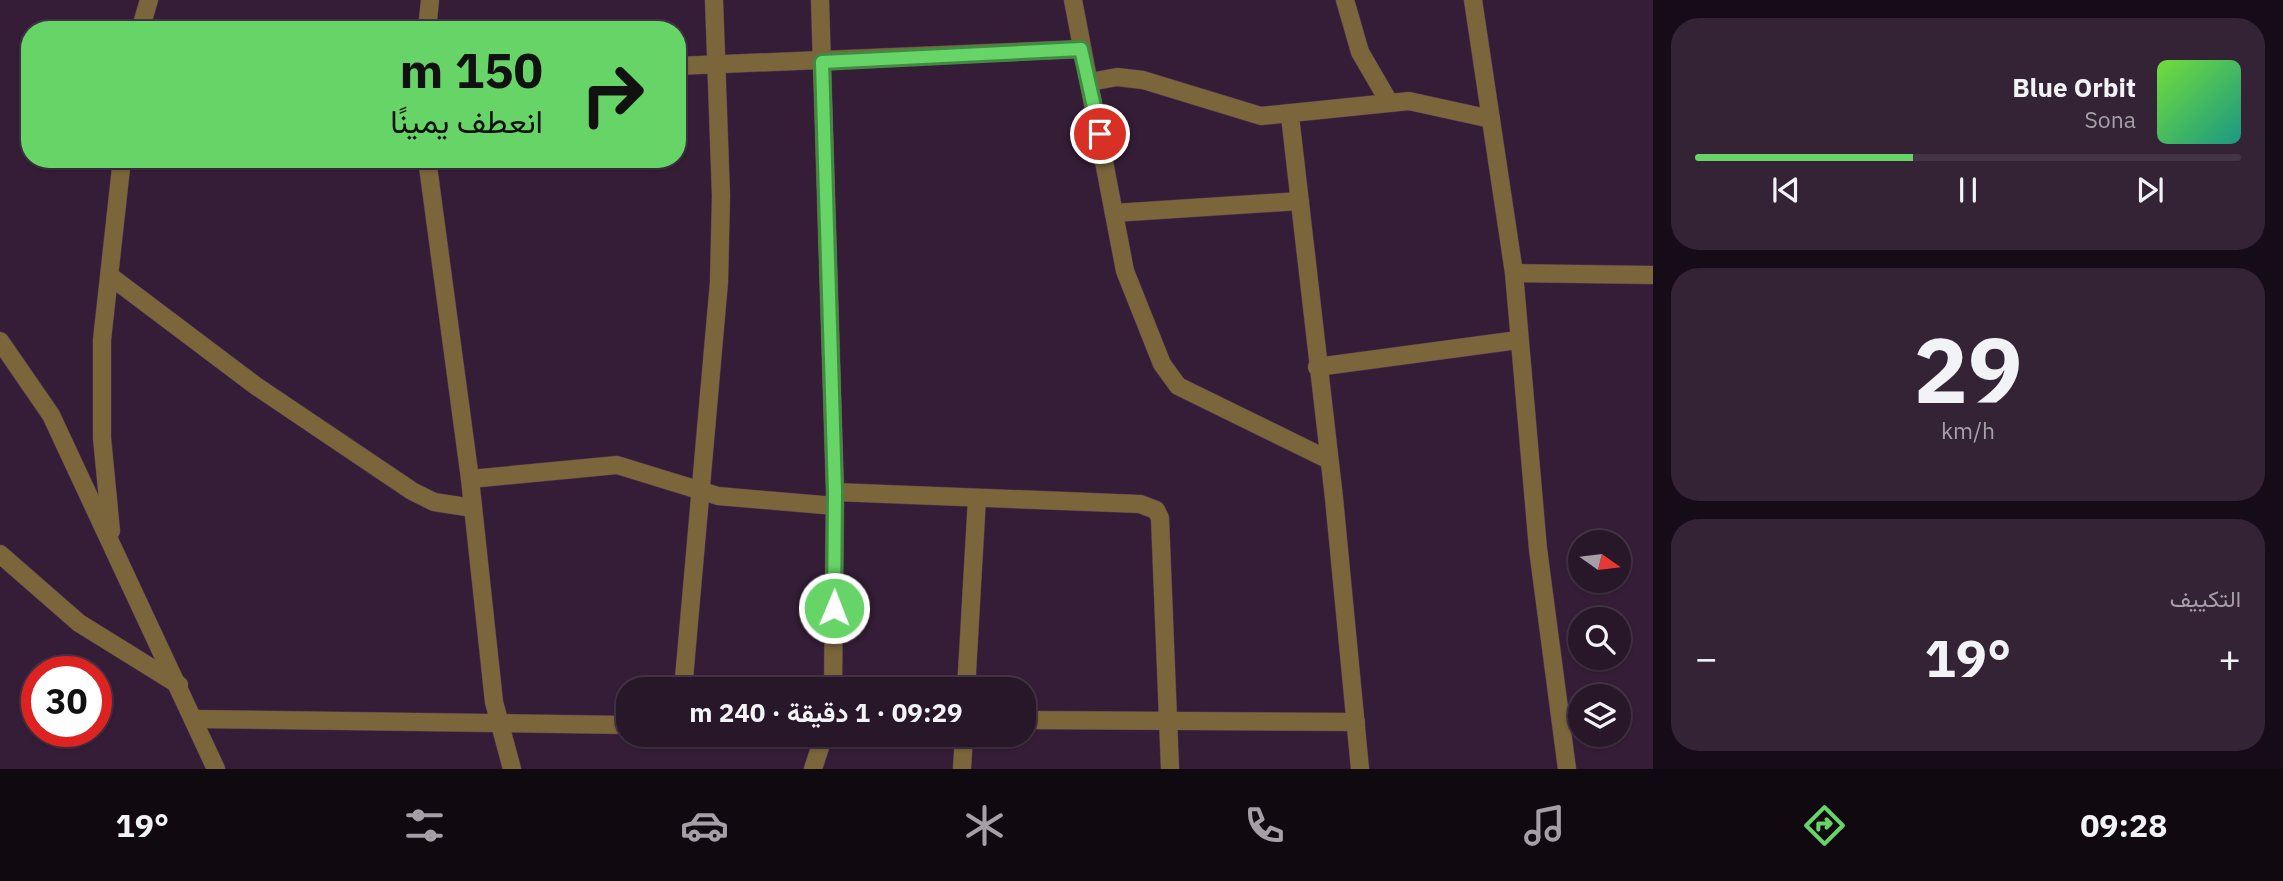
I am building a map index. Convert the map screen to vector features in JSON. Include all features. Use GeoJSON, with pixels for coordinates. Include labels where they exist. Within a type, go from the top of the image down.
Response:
{"type":"FeatureCollection","features":[{"type":"Feature","properties":{"kind":"street"},"geometry":{"type":"LineString","coordinates":[[143,21],[149,0]]}},
{"type":"Feature","properties":{"kind":"street"},"geometry":{"type":"LineString","coordinates":[[428,21],[430,0]]}},
{"type":"Feature","properties":{"kind":"street"},"geometry":{"type":"LineString","coordinates":[[684,677],[719,282],[721,196],[714,0]]}},
{"type":"Feature","properties":{"kind":"street"},"geometry":{"type":"LineString","coordinates":[[820,0],[835,499],[832,677]]}},
{"type":"Feature","properties":{"kind":"street"},"geometry":{"type":"LineString","coordinates":[[1073,0],[1125,271],[1170,378],[1178,386],[1327,459]]}},
{"type":"Feature","properties":{"kind":"street"},"geometry":{"type":"LineString","coordinates":[[1345,0],[1360,52],[1389,102]]}},
{"type":"Feature","properties":{"kind":"street"},"geometry":{"type":"LineString","coordinates":[[1474,0],[1514,273],[1538,549],[1567,769]]}},
{"type":"Feature","properties":{"kind":"street"},"geometry":{"type":"LineString","coordinates":[[686,66],[1081,49]]}},
{"type":"Feature","properties":{"kind":"street"},"geometry":{"type":"LineString","coordinates":[[1090,82],[1117,77],[1143,79],[1261,117],[1290,116],[1389,102],[1438,106],[1491,119]]}},
{"type":"Feature","properties":{"kind":"street"},"geometry":{"type":"LineString","coordinates":[[1290,116],[1360,769]]}},
{"type":"Feature","properties":{"kind":"street"},"geometry":{"type":"LineString","coordinates":[[113,545],[102,438],[102,340],[121,168]]}},
{"type":"Feature","properties":{"kind":"street"},"geometry":{"type":"LineString","coordinates":[[428,168],[470,479],[494,702],[512,769]]}},
{"type":"Feature","properties":{"kind":"street"},"geometry":{"type":"LineString","coordinates":[[1114,212],[1300,201]]}},
{"type":"Feature","properties":{"kind":"street"},"geometry":{"type":"LineString","coordinates":[[1514,273],[1653,275]]}},
{"type":"Feature","properties":{"kind":"street"},"geometry":{"type":"LineString","coordinates":[[110,276],[256,386],[412,491],[434,502],[473,508]]}},
{"type":"Feature","properties":{"kind":"street"},"geometry":{"type":"LineString","coordinates":[[1317,367],[1518,340]]}},
{"type":"Feature","properties":{"kind":"street"},"geometry":{"type":"LineString","coordinates":[[0,341],[51,415],[216,769]]}},
{"type":"Feature","properties":{"kind":"street"},"geometry":{"type":"LineString","coordinates":[[470,479],[617,465],[643,470],[699,492],[750,500],[977,498],[1140,504],[1156,510],[1160,518],[1170,769]]}},
{"type":"Feature","properties":{"kind":"street"},"geometry":{"type":"LineString","coordinates":[[967,677],[977,498]]}},
{"type":"Feature","properties":{"kind":"street"},"geometry":{"type":"LineString","coordinates":[[0,554],[79,624],[179,685]]}},
{"type":"Feature","properties":{"kind":"street"},"geometry":{"type":"LineString","coordinates":[[194,719],[616,725]]}},
{"type":"Feature","properties":{"kind":"street"},"geometry":{"type":"LineString","coordinates":[[1036,720],[1356,722]]}},
{"type":"Feature","properties":{"kind":"street"},"geometry":{"type":"LineString","coordinates":[[813,769],[820,747]]}},
{"type":"Feature","properties":{"kind":"street"},"geometry":{"type":"LineString","coordinates":[[962,769],[963,747]]}},
{"type":"Feature","properties":{"kind":"route"},"geometry":{"type":"LineString","coordinates":[[834,608],[835,492],[822,62],[1081,49],[1100,134]]}}]}
